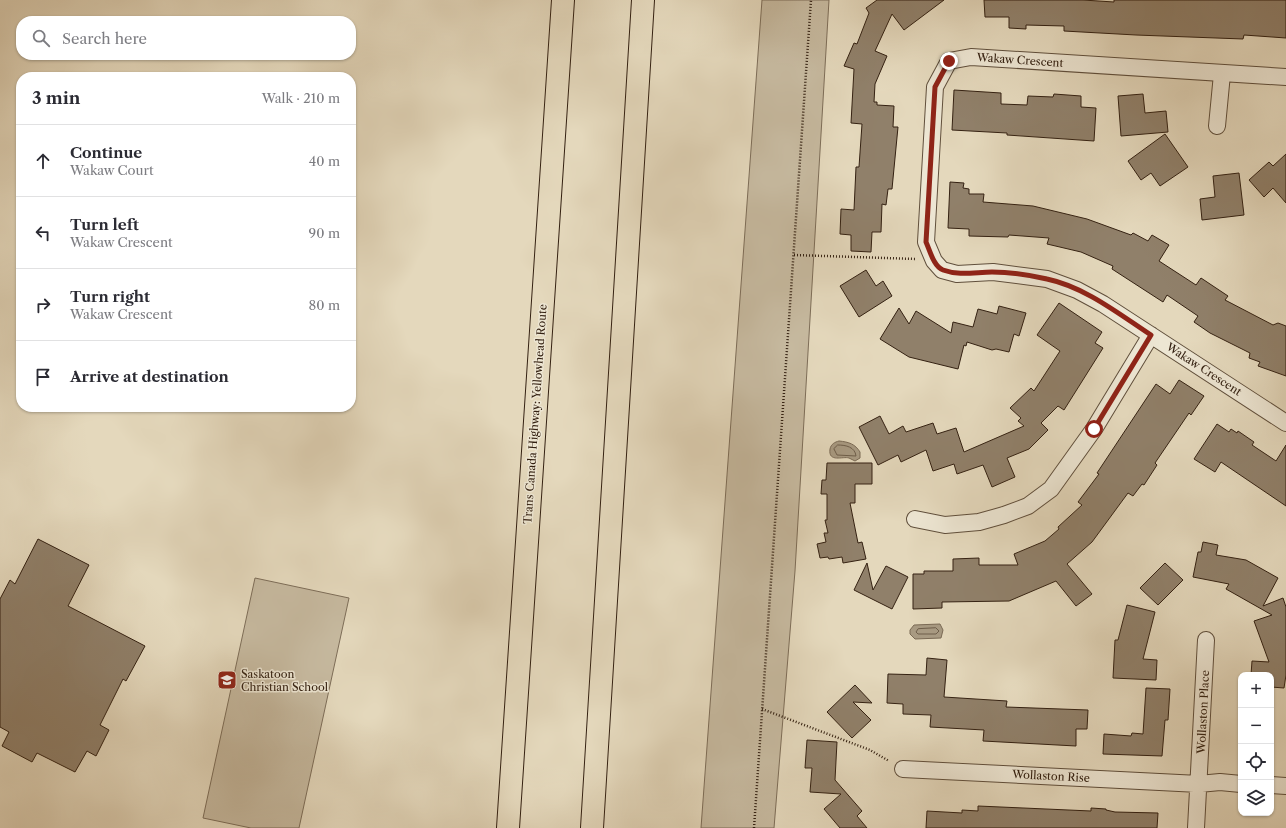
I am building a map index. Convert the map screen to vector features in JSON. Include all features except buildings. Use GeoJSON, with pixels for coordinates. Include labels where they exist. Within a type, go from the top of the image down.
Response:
{"type":"FeatureCollection","features":[{"type":"Feature","properties":{"kind":"highway","name":"Trans Canada Highway: Yellowhead Route"},"geometry":{"type":"LineString","coordinates":[[508,828],[563,0]]}},
{"type":"Feature","properties":{"kind":"highway"},"geometry":{"type":"LineString","coordinates":[[592,828],[643,0]]}},
{"type":"Feature","properties":{"kind":"street","name":"Wakaw Crescent"},"geometry":{"type":"LineString","coordinates":[[1286,77],[971,57],[949,61],[935,87],[926,242],[934,261],[942,270],[957,274],[993,272],[1047,279],[1084,293],[1286,423]]}},
{"type":"Feature","properties":{"kind":"street"},"geometry":{"type":"LineString","coordinates":[[1217,126],[1222,74]]}},
{"type":"Feature","properties":{"kind":"street"},"geometry":{"type":"LineString","coordinates":[[915,519],[945,525],[979,522],[1028,506],[1051,489],[1094,429],[1151,335]]}},
{"type":"Feature","properties":{"kind":"street","name":"Wollaston Place"},"geometry":{"type":"LineString","coordinates":[[1196,828],[1206,640]]}},
{"type":"Feature","properties":{"kind":"street","name":"Wollaston Rise"},"geometry":{"type":"LineString","coordinates":[[902,769],[1199,784],[1220,782],[1238,784]]}},
{"type":"Feature","properties":{"kind":"street"},"geometry":{"type":"LineString","coordinates":[[1274,785],[1286,786]]}},
{"type":"Feature","properties":{"kind":"path"},"geometry":{"type":"LineString","coordinates":[[754,828],[811,0]]}},
{"type":"Feature","properties":{"kind":"path"},"geometry":{"type":"LineString","coordinates":[[794,255],[897,258]]}},
{"type":"Feature","properties":{"kind":"path"},"geometry":{"type":"LineString","coordinates":[[762,709],[870,750],[902,769]]}},
{"type":"Feature","properties":{"kind":"shaded area"},"geometry":{"type":"Polygon","coordinates":[[[762,0],[829,0],[795,571],[774,828],[701,828],[762,0]]]}},
{"type":"Feature","properties":{"kind":"shaded area"},"geometry":{"type":"Polygon","coordinates":[[[255,578],[349,598],[299,828],[251,828],[203,818],[255,578]]]}},
{"type":"Feature","properties":{"kind":"water"},"geometry":{"type":"Polygon","coordinates":[[[839,441],[854,445],[860,452],[860,458],[855,461],[849,458],[836,458],[831,456],[831,446],[839,441]]]}},
{"type":"Feature","properties":{"kind":"water"},"geometry":{"type":"Polygon","coordinates":[[[940,624],[943,630],[941,638],[915,639],[910,634],[910,630],[914,625],[940,624]]]}},
{"type":"Feature","properties":{"kind":"place","name":"Saskatoon Christian School"},"geometry":{"type":"Point","coordinates":[227,680]}},
{"type":"Feature","properties":{"kind":"route"},"geometry":{"type":"LineString","coordinates":[[949,61],[935,87],[926,242],[934,261],[942,270],[957,274],[993,272],[1047,279],[1077,290],[1103,304],[1151,335],[1094,429]]}}]}
